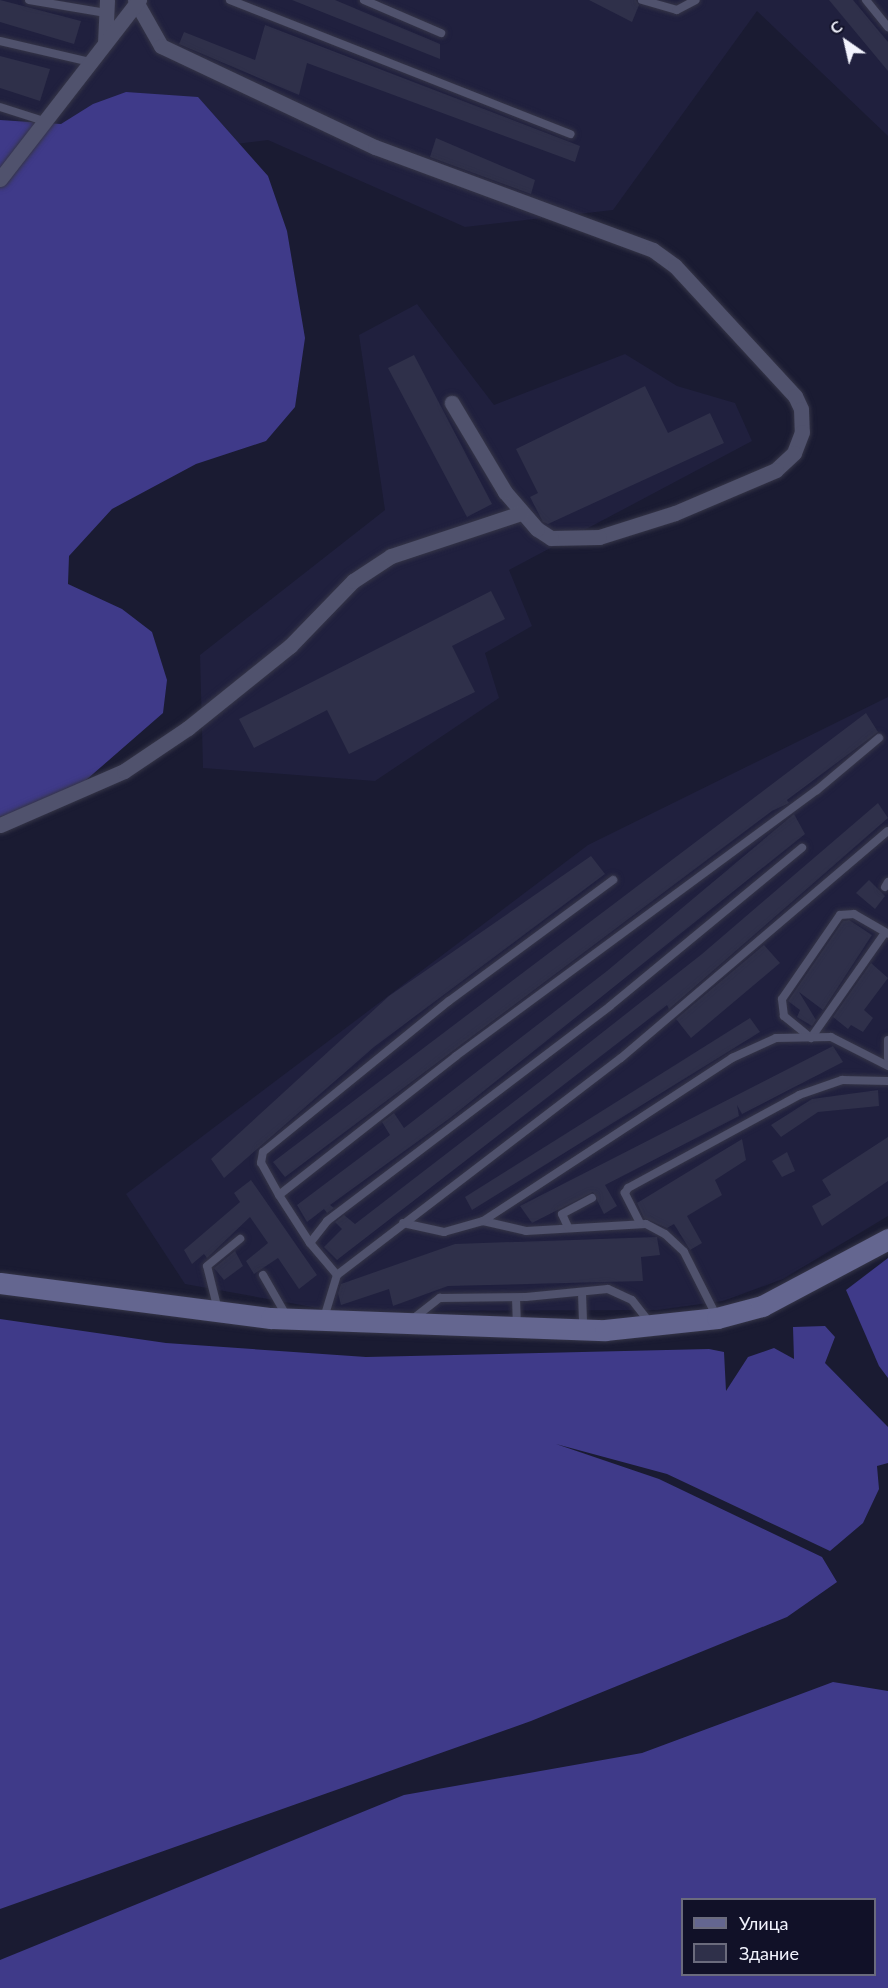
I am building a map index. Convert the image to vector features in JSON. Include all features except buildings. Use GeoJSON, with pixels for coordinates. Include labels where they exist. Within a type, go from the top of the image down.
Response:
{"type":"FeatureCollection","features":[{"type":"Feature","properties":{"kind":"street"},"geometry":{"type":"LineString","coordinates":[[0,178],[137,1],[161,46],[375,147],[652,250],[675,266],[795,396],[801,409],[802,432],[794,453],[776,470],[675,513],[599,537],[551,538],[521,513],[452,403]]}},
{"type":"Feature","properties":{"kind":"street"},"geometry":{"type":"LineString","coordinates":[[105,43],[107,7]]}},
{"type":"Feature","properties":{"kind":"street"},"geometry":{"type":"LineString","coordinates":[[0,825],[124,771],[188,728],[290,646],[353,581],[391,556],[521,513]]}},
{"type":"Feature","properties":{"kind":"street"},"geometry":{"type":"LineString","coordinates":[[0,1283],[288,1319],[584,1330],[717,1318],[762,1306],[888,1239]]}},
{"type":"Feature","properties":{"kind":"lane"},"geometry":{"type":"LineString","coordinates":[[29,0],[107,7]]}},
{"type":"Feature","properties":{"kind":"lane"},"geometry":{"type":"LineString","coordinates":[[230,0],[571,134]]}},
{"type":"Feature","properties":{"kind":"lane"},"geometry":{"type":"LineString","coordinates":[[364,0],[441,33]]}},
{"type":"Feature","properties":{"kind":"lane"},"geometry":{"type":"LineString","coordinates":[[642,0],[677,10],[696,0]]}},
{"type":"Feature","properties":{"kind":"lane"},"geometry":{"type":"LineString","coordinates":[[866,0],[888,27]]}},
{"type":"Feature","properties":{"kind":"lane"},"geometry":{"type":"LineString","coordinates":[[0,41],[90,62]]}},
{"type":"Feature","properties":{"kind":"lane"},"geometry":{"type":"LineString","coordinates":[[0,107],[44,121]]}},
{"type":"Feature","properties":{"kind":"lane"},"geometry":{"type":"LineString","coordinates":[[279,1195],[456,1056],[817,790],[879,738]]}},
{"type":"Feature","properties":{"kind":"lane"},"geometry":{"type":"LineString","coordinates":[[324,1320],[337,1275],[621,1058],[888,831]]}},
{"type":"Feature","properties":{"kind":"lane"},"geometry":{"type":"LineString","coordinates":[[310,1243],[327,1221],[610,1006],[802,848]]}},
{"type":"Feature","properties":{"kind":"lane"},"geometry":{"type":"LineString","coordinates":[[337,1275],[310,1243],[279,1195],[261,1163],[263,1152],[430,1016],[613,880]]}},
{"type":"Feature","properties":{"kind":"lane"},"geometry":{"type":"LineString","coordinates":[[847,912],[886,934],[811,1038],[784,1016],[781,1007],[809,958],[847,912]]}},
{"type":"Feature","properties":{"kind":"lane"},"geometry":{"type":"LineString","coordinates":[[403,1223],[444,1232],[483,1221],[732,1058],[776,1038],[831,1037],[888,1066]]}},
{"type":"Feature","properties":{"kind":"lane"},"geometry":{"type":"LineString","coordinates":[[888,1040],[888,1058]]}},
{"type":"Feature","properties":{"kind":"lane"},"geometry":{"type":"LineString","coordinates":[[640,1223],[625,1193],[628,1188],[799,1095],[842,1080],[888,1081]]}},
{"type":"Feature","properties":{"kind":"lane"},"geometry":{"type":"LineString","coordinates":[[568,1227],[562,1214],[592,1198]]}},
{"type":"Feature","properties":{"kind":"lane"},"geometry":{"type":"LineString","coordinates":[[483,1221],[526,1232],[640,1223],[665,1234],[684,1252],[717,1318]]}},
{"type":"Feature","properties":{"kind":"lane"},"geometry":{"type":"LineString","coordinates":[[218,1311],[207,1266],[240,1239]]}},
{"type":"Feature","properties":{"kind":"lane"},"geometry":{"type":"LineString","coordinates":[[263,1275],[288,1319]]}},
{"type":"Feature","properties":{"kind":"lane"},"geometry":{"type":"LineString","coordinates":[[408,1323],[440,1298],[516,1298],[608,1289],[632,1300],[652,1325]]}},
{"type":"Feature","properties":{"kind":"lane"},"geometry":{"type":"LineString","coordinates":[[582,1293],[584,1330]]}},
{"type":"Feature","properties":{"kind":"lane"},"geometry":{"type":"LineString","coordinates":[[516,1298],[517,1327]]}},
{"type":"Feature","properties":{"kind":"shaded area"},"geometry":{"type":"Polygon","coordinates":[[[0,0],[888,0],[888,136],[757,11],[613,210],[465,227],[268,140],[82,163],[0,141],[0,0]]]}},
{"type":"Feature","properties":{"kind":"shaded area"},"geometry":{"type":"Polygon","coordinates":[[[126,92],[198,97],[268,176],[287,231],[305,338],[295,407],[266,441],[196,464],[112,509],[69,556],[68,584],[122,609],[152,632],[167,680],[163,713],[70,794],[0,817],[0,120],[61,124],[93,104],[126,92]]]}},
{"type":"Feature","properties":{"kind":"shaded area"},"geometry":{"type":"Polygon","coordinates":[[[417,304],[494,405],[625,354],[677,386],[735,403],[752,441],[509,570],[532,626],[485,653],[499,698],[375,781],[203,768],[200,655],[385,510],[359,335],[417,304]]]}},
{"type":"Feature","properties":{"kind":"shaded area"},"geometry":{"type":"Polygon","coordinates":[[[888,697],[888,1216],[783,1279],[723,1301],[658,1310],[334,1311],[185,1284],[126,1194],[588,845],[888,697]]]}},
{"type":"Feature","properties":{"kind":"shaded area"},"geometry":{"type":"Polygon","coordinates":[[[888,1258],[888,1378],[879,1366],[846,1290],[888,1258]]]}},
{"type":"Feature","properties":{"kind":"shaded area"},"geometry":{"type":"Polygon","coordinates":[[[0,1319],[166,1343],[366,1357],[709,1349],[724,1352],[726,1391],[748,1357],[774,1348],[794,1359],[793,1327],[825,1326],[835,1337],[825,1363],[888,1427],[888,1463],[877,1466],[879,1489],[863,1523],[830,1551],[667,1474],[556,1444],[659,1479],[822,1557],[837,1582],[787,1617],[531,1721],[0,1909],[0,1319]]]}},
{"type":"Feature","properties":{"kind":"shaded area"},"geometry":{"type":"Polygon","coordinates":[[[833,1682],[888,1691],[888,1988],[0,1988],[0,1960],[404,1795],[642,1753],[833,1682]]]}}]}
